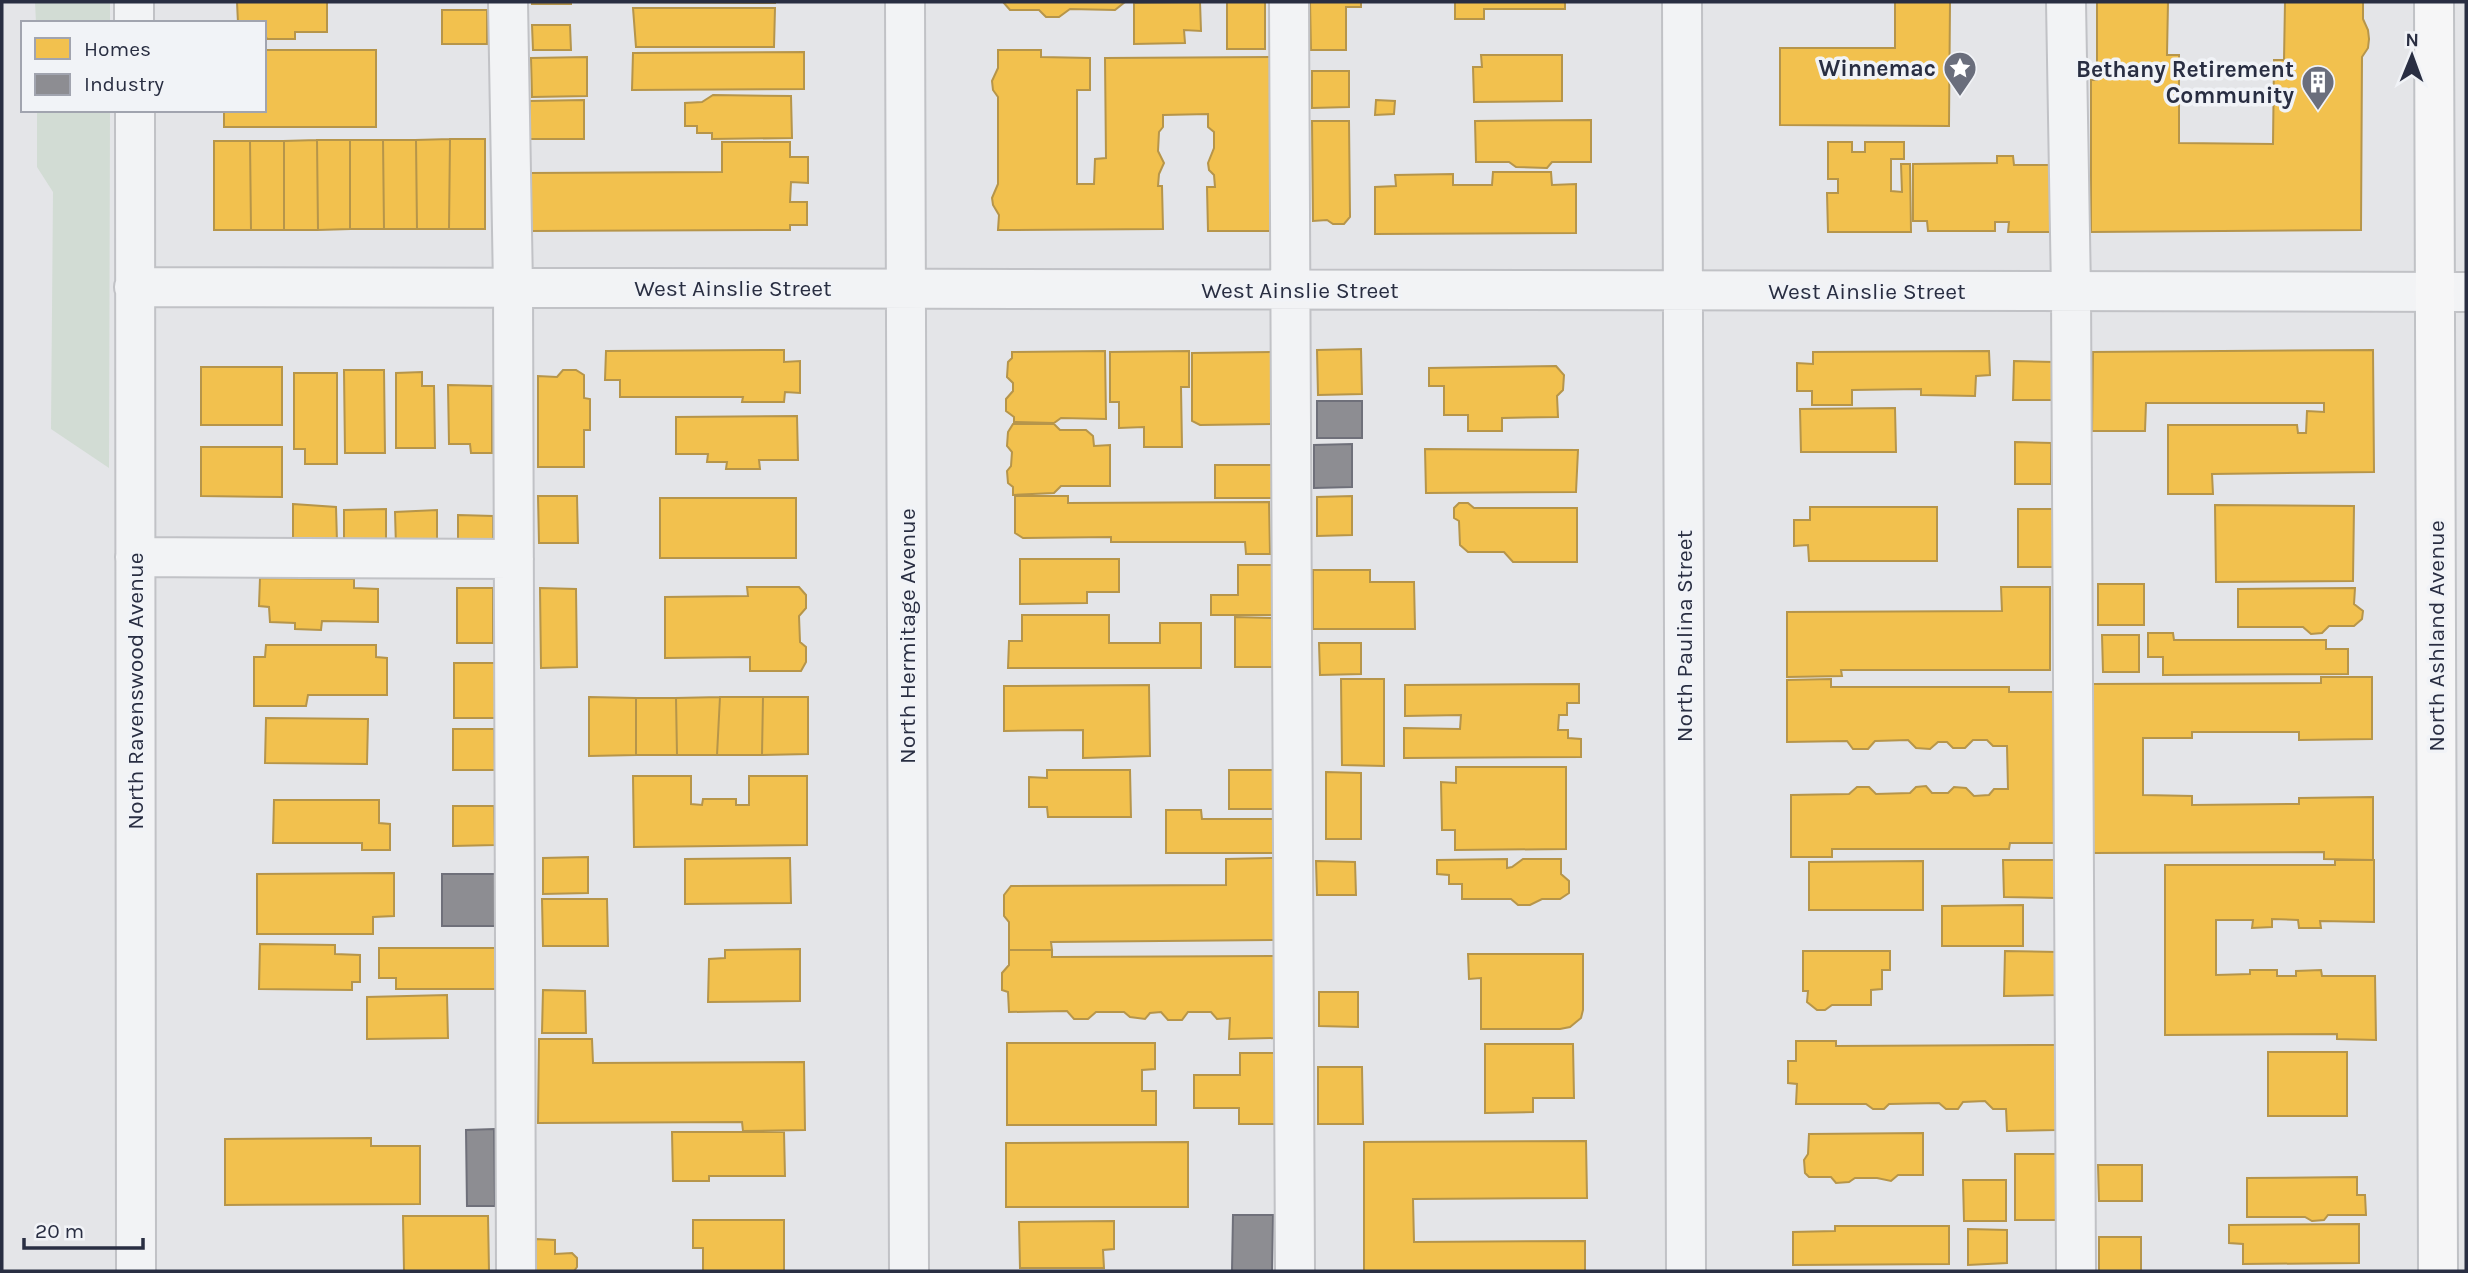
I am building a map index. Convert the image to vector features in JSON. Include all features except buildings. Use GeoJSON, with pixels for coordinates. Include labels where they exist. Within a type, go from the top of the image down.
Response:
{"type":"FeatureCollection","features":[{"type":"Feature","properties":{"kind":"main road","name":"North Ashland Avenue"},"geometry":{"type":"LineString","coordinates":[[2434,2],[2450,292],[2438,1271]]}},
{"type":"Feature","properties":{"kind":"street"},"geometry":{"type":"LineString","coordinates":[[134,2],[134,21]]}},
{"type":"Feature","properties":{"kind":"street"},"geometry":{"type":"LineString","coordinates":[[508,2],[513,287],[516,1271]]}},
{"type":"Feature","properties":{"kind":"street","name":"North Hermitage Avenue"},"geometry":{"type":"LineString","coordinates":[[905,2],[909,1271]]}},
{"type":"Feature","properties":{"kind":"street"},"geometry":{"type":"LineString","coordinates":[[1289,2],[1294,1271]]}},
{"type":"Feature","properties":{"kind":"street","name":"North Paulina Street"},"geometry":{"type":"LineString","coordinates":[[1682,2],[1686,1271]]}},
{"type":"Feature","properties":{"kind":"street"},"geometry":{"type":"LineString","coordinates":[[2066,2],[2071,291],[2076,1271]]}},
{"type":"Feature","properties":{"kind":"street","name":"North Ravenswood Avenue"},"geometry":{"type":"LineString","coordinates":[[135,112],[136,1271]]}},
{"type":"Feature","properties":{"kind":"street","name":"West Ainslie Street"},"geometry":{"type":"LineString","coordinates":[[134,287],[2450,292]]}},
{"type":"Feature","properties":{"kind":"street"},"geometry":{"type":"LineString","coordinates":[[135,557],[514,559]]}},
{"type":"Feature","properties":{"kind":"shaded area"},"geometry":{"type":"Polygon","coordinates":[[[35,2],[110,2],[110,21],[36,21],[35,2]]]}},
{"type":"Feature","properties":{"kind":"shaded area"},"geometry":{"type":"Polygon","coordinates":[[[37,112],[110,112],[109,468],[51,429],[53,192],[37,167],[37,112]]]}},
{"type":"Feature","properties":{"kind":"place","name":"Winnemac"},"geometry":{"type":"Point","coordinates":[1960,98]}},
{"type":"Feature","properties":{"kind":"place","name":"Bethany Retirement Community"},"geometry":{"type":"Point","coordinates":[2318,112]}}]}
